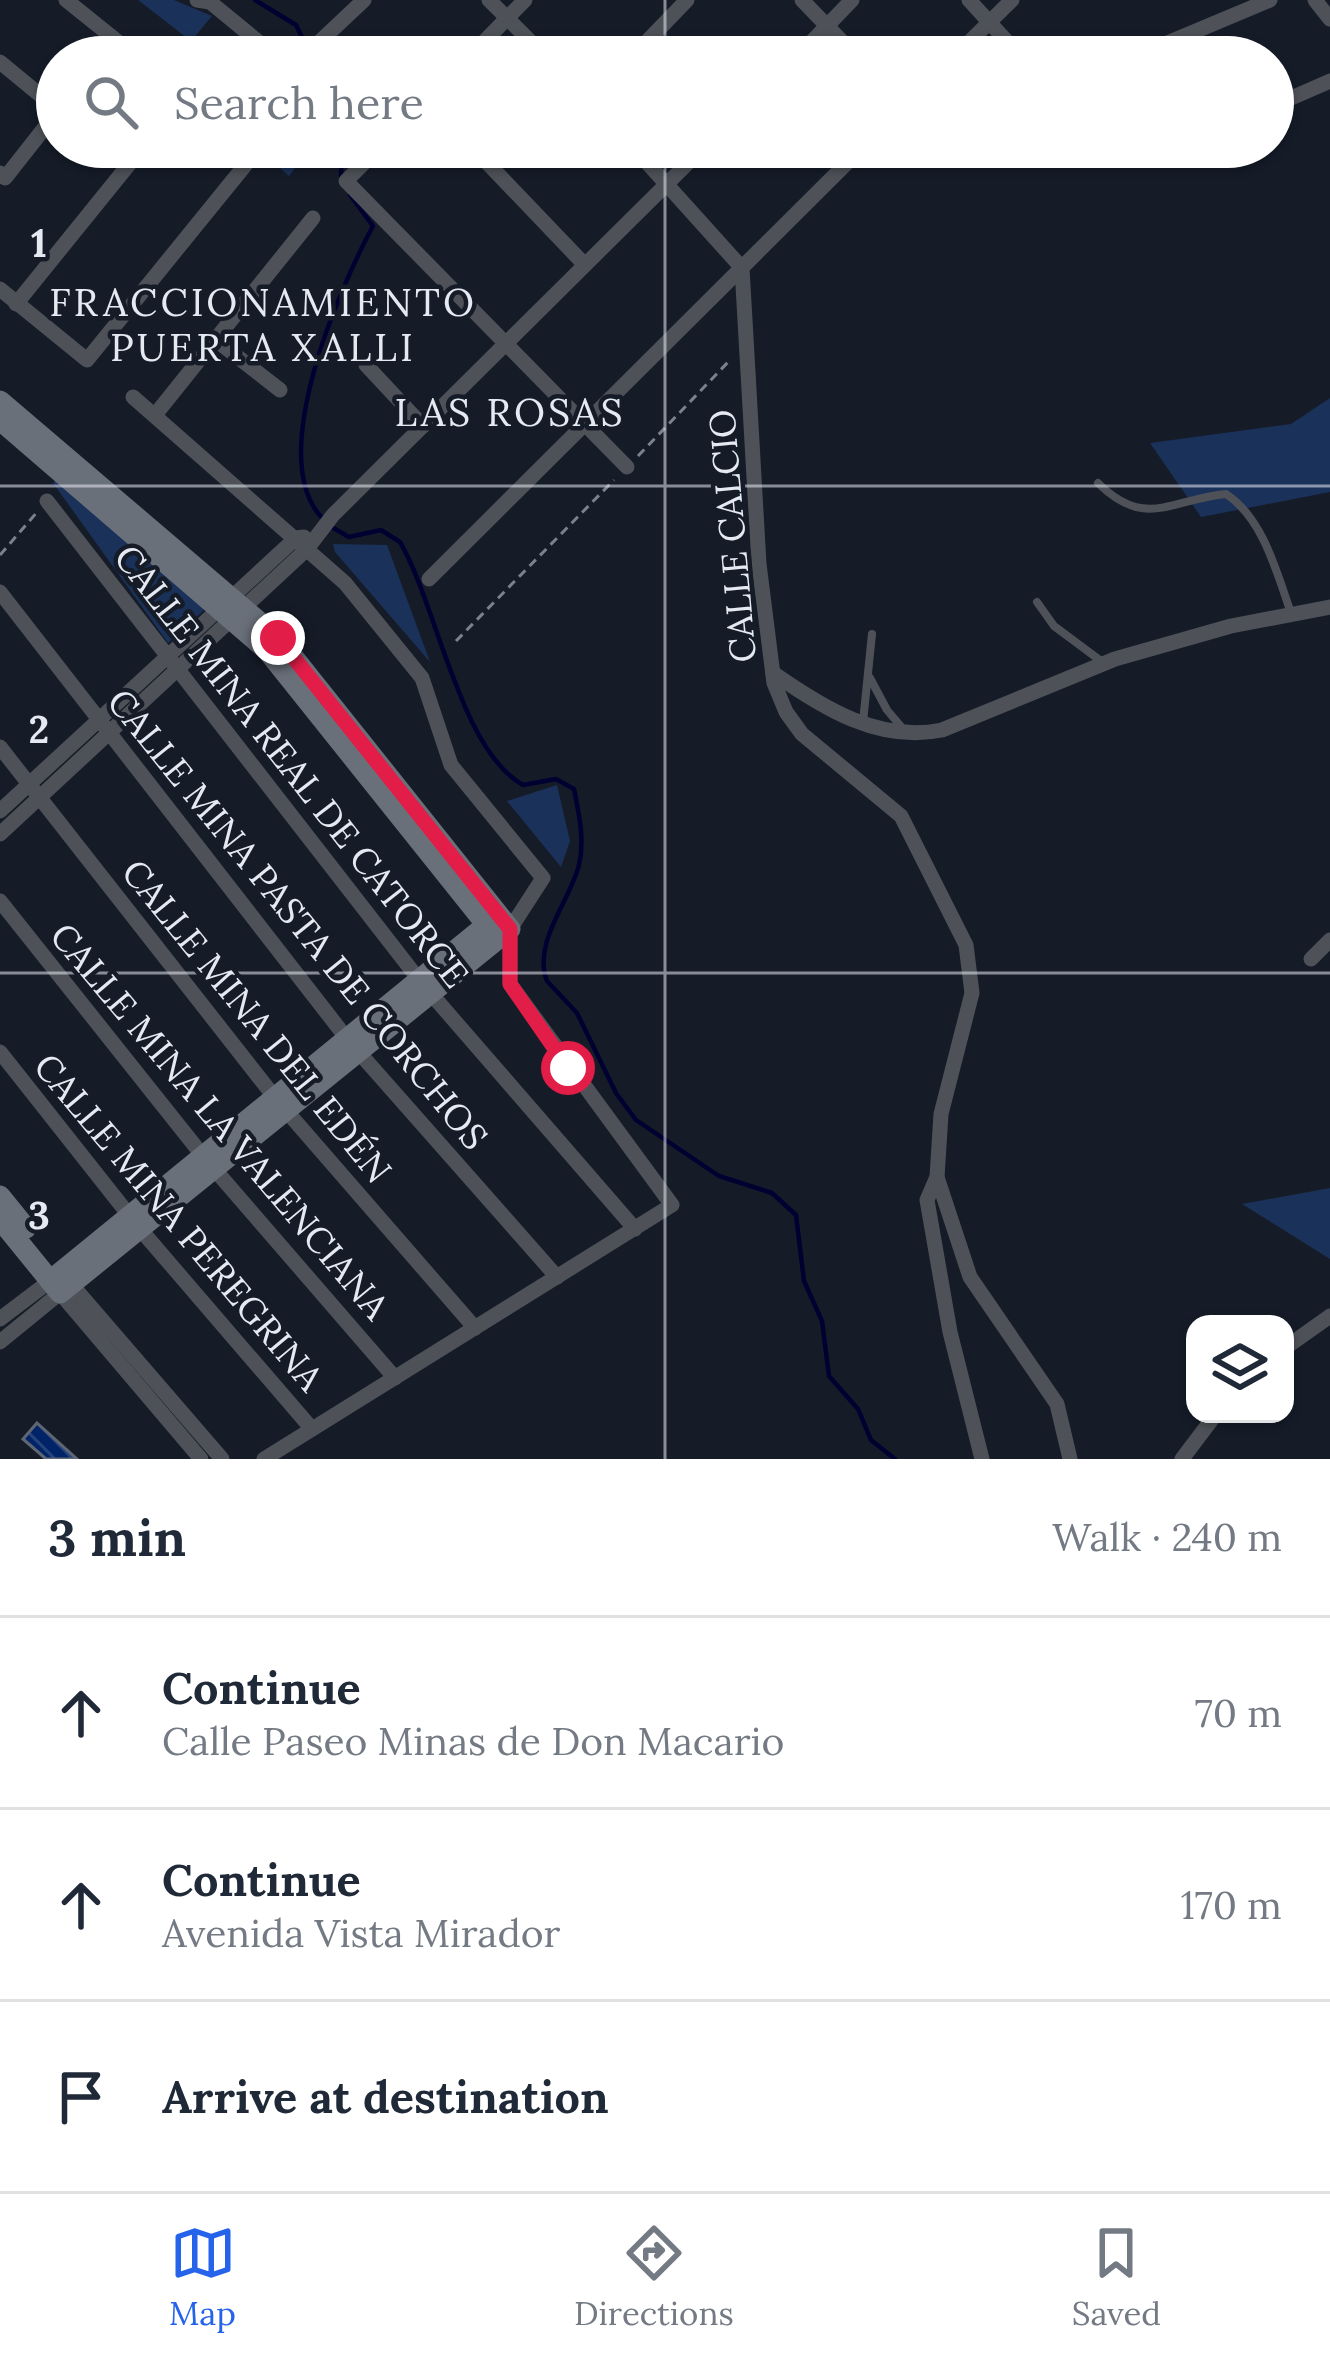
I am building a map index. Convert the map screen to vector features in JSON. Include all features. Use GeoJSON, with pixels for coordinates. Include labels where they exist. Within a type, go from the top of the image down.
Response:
{"type":"FeatureCollection","features":[{"type":"Feature","properties":{"kind":"street"},"geometry":{"type":"LineString","coordinates":[[67,0],[111,36]]}},
{"type":"Feature","properties":{"kind":"street"},"geometry":{"type":"LineString","coordinates":[[197,0],[210,2],[251,36]]}},
{"type":"Feature","properties":{"kind":"street"},"geometry":{"type":"LineString","coordinates":[[326,36],[364,0]]}},
{"type":"Feature","properties":{"kind":"street"},"geometry":{"type":"LineString","coordinates":[[488,0],[526,36]]}},
{"type":"Feature","properties":{"kind":"street"},"geometry":{"type":"LineString","coordinates":[[490,36],[525,0]]}},
{"type":"Feature","properties":{"kind":"street"},"geometry":{"type":"LineString","coordinates":[[653,36],[688,0]]}},
{"type":"Feature","properties":{"kind":"street"},"geometry":{"type":"LineString","coordinates":[[802,0],[837,36]]}},
{"type":"Feature","properties":{"kind":"street"},"geometry":{"type":"LineString","coordinates":[[818,36],[852,0]]}},
{"type":"Feature","properties":{"kind":"street"},"geometry":{"type":"LineString","coordinates":[[969,0],[1000,36]]}},
{"type":"Feature","properties":{"kind":"street"},"geometry":{"type":"LineString","coordinates":[[976,36],[1012,0]]}},
{"type":"Feature","properties":{"kind":"street"},"geometry":{"type":"LineString","coordinates":[[1183,36],[1270,0]]}},
{"type":"Feature","properties":{"kind":"street"},"geometry":{"type":"LineString","coordinates":[[1315,0],[1330,19]]}},
{"type":"Feature","properties":{"kind":"street"},"geometry":{"type":"LineString","coordinates":[[0,62],[36,93]]}},
{"type":"Feature","properties":{"kind":"street"},"geometry":{"type":"LineString","coordinates":[[1294,97],[1330,81]]}},
{"type":"Feature","properties":{"kind":"street"},"geometry":{"type":"LineString","coordinates":[[0,173],[5,178],[36,138]]}},
{"type":"Feature","properties":{"kind":"street"},"geometry":{"type":"LineString","coordinates":[[16,304],[126,168]]}},
{"type":"Feature","properties":{"kind":"street"},"geometry":{"type":"LineString","coordinates":[[0,289],[87,360],[244,168]]}},
{"type":"Feature","properties":{"kind":"street"},"geometry":{"type":"LineString","coordinates":[[359,168],[346,181],[503,346],[627,467]]}},
{"type":"Feature","properties":{"kind":"street"},"geometry":{"type":"LineString","coordinates":[[492,168],[584,264]]}},
{"type":"Feature","properties":{"kind":"street"},"geometry":{"type":"LineString","coordinates":[[652,168],[742,268]]}},
{"type":"Feature","properties":{"kind":"street"},"geometry":{"type":"LineString","coordinates":[[0,834],[33,792],[333,515],[682,168]]}},
{"type":"Feature","properties":{"kind":"street"},"geometry":{"type":"LineString","coordinates":[[429,579],[842,168]]}},
{"type":"Feature","properties":{"kind":"street"},"geometry":{"type":"LineString","coordinates":[[155,415],[313,218]]}},
{"type":"Feature","properties":{"kind":"street","name":"CALLE CALCIO"},"geometry":{"type":"LineString","coordinates":[[742,268],[759,564],[773,673],[786,712],[802,734],[901,816],[942,887],[966,945],[972,993],[941,1114],[937,1177],[927,1200],[929,1231],[982,1459]]}},
{"type":"Feature","properties":{"kind":"street"},"geometry":{"type":"LineString","coordinates":[[216,340],[280,391]]}},
{"type":"Feature","properties":{"kind":"street"},"geometry":{"type":"LineString","coordinates":[[366,365],[422,426]]}},
{"type":"Feature","properties":{"kind":"street"},"geometry":{"type":"LineString","coordinates":[[0,1342],[135,1222],[504,928],[543,878],[452,765],[422,678],[308,539],[133,397]]}},
{"type":"Feature","properties":{"kind":"street"},"geometry":{"type":"LineString","coordinates":[[0,400],[53,454],[231,608],[278,638],[375,772],[504,928],[515,993],[672,1205],[264,1459]]}},
{"type":"Feature","properties":{"kind":"street"},"geometry":{"type":"LineString","coordinates":[[0,420],[53,454]]}},
{"type":"Feature","properties":{"kind":"street","name":"CALLE MINA REAL DE CATORCE"},"geometry":{"type":"LineString","coordinates":[[47,501],[170,665],[426,987],[635,1228]]}},
{"type":"Feature","properties":{"kind":"street","name":"CALLE MINA PASTA DE CORCHOS"},"geometry":{"type":"LineString","coordinates":[[0,592],[353,1047],[557,1277]]}},
{"type":"Feature","properties":{"kind":"street"},"geometry":{"type":"LineString","coordinates":[[773,673],[862,724],[910,735],[941,730],[1103,664],[1330,607]]}},
{"type":"Feature","properties":{"kind":"street","name":"CALLE MINA DEL EDÉN"},"geometry":{"type":"LineString","coordinates":[[0,747],[282,1105],[475,1328]]}},
{"type":"Feature","properties":{"kind":"street"},"geometry":{"type":"LineString","coordinates":[[0,811],[33,792]]}},
{"type":"Feature","properties":{"kind":"street","name":"CALLE MINA LA VALENCIANA"},"geometry":{"type":"LineString","coordinates":[[0,902],[208,1163],[395,1378]]}},
{"type":"Feature","properties":{"kind":"street"},"geometry":{"type":"LineString","coordinates":[[1311,958],[1330,940]]}},
{"type":"Feature","properties":{"kind":"street","name":"CALLE MINA PEREGRINA"},"geometry":{"type":"LineString","coordinates":[[0,1052],[135,1222],[312,1429]]}},
{"type":"Feature","properties":{"kind":"street"},"geometry":{"type":"LineString","coordinates":[[937,1177],[970,1277],[1057,1404],[1070,1459]]}},
{"type":"Feature","properties":{"kind":"street"},"geometry":{"type":"LineString","coordinates":[[0,1196],[61,1283]]}},
{"type":"Feature","properties":{"kind":"street"},"geometry":{"type":"LineString","coordinates":[[0,1220],[141,1377],[201,1459]]}},
{"type":"Feature","properties":{"kind":"street"},"geometry":{"type":"LineString","coordinates":[[0,1319],[61,1283]]}},
{"type":"Feature","properties":{"kind":"street"},"geometry":{"type":"LineString","coordinates":[[1294,1342],[1330,1316]]}},
{"type":"Feature","properties":{"kind":"street"},"geometry":{"type":"LineString","coordinates":[[141,1377],[222,1459]]}},
{"type":"Feature","properties":{"kind":"street"},"geometry":{"type":"LineString","coordinates":[[1182,1459],[1209,1423]]}},
{"type":"Feature","properties":{"kind":"lane"},"geometry":{"type":"LineString","coordinates":[[1097,483],[1115,501],[1139,509],[1163,510],[1226,494],[1240,503],[1275,566],[1292,614]]}},
{"type":"Feature","properties":{"kind":"lane"},"geometry":{"type":"LineString","coordinates":[[1037,602],[1054,626],[1103,664]]}},
{"type":"Feature","properties":{"kind":"lane"},"geometry":{"type":"LineString","coordinates":[[862,724],[872,634]]}},
{"type":"Feature","properties":{"kind":"lane"},"geometry":{"type":"LineString","coordinates":[[867,667],[880,700],[910,735]]}},
{"type":"Feature","properties":{"kind":"path"},"geometry":{"type":"LineString","coordinates":[[456,641],[748,336]]}},
{"type":"Feature","properties":{"kind":"path"},"geometry":{"type":"LineString","coordinates":[[0,555],[47,501]]}},
{"type":"Feature","properties":{"kind":"shaded area"},"geometry":{"type":"Polygon","coordinates":[[[138,0],[174,0],[212,16],[195,36],[185,36],[138,0]]]}},
{"type":"Feature","properties":{"kind":"shaded area"},"geometry":{"type":"Polygon","coordinates":[[[1330,398],[1330,492],[1201,517],[1150,443],[1291,424],[1330,398]]]}},
{"type":"Feature","properties":{"kind":"shaded area"},"geometry":{"type":"Polygon","coordinates":[[[56,479],[205,609],[168,643],[53,483],[56,479]]]}},
{"type":"Feature","properties":{"kind":"shaded area"},"geometry":{"type":"Polygon","coordinates":[[[333,544],[387,545],[430,662],[335,552],[333,544]]]}},
{"type":"Feature","properties":{"kind":"shaded area"},"geometry":{"type":"Polygon","coordinates":[[[557,785],[570,841],[561,867],[507,801],[557,785]]]}},
{"type":"Feature","properties":{"kind":"shaded area"},"geometry":{"type":"Polygon","coordinates":[[[1330,1188],[1330,1259],[1242,1204],[1330,1188]]]}},
{"type":"Feature","properties":{"kind":"building"},"geometry":{"type":"Polygon","coordinates":[[[37,1423],[77,1459],[46,1459],[23,1439],[37,1423]]]}},
{"type":"Feature","properties":{"kind":"waterway"},"geometry":{"type":"LineString","coordinates":[[255,0],[296,25],[302,36]]}},
{"type":"Feature","properties":{"kind":"waterway"},"geometry":{"type":"LineString","coordinates":[[341,168],[341,176]]}},
{"type":"Feature","properties":{"kind":"waterway"},"geometry":{"type":"LineString","coordinates":[[322,518],[306,490],[301,455],[304,415],[327,329],[373,226],[350,195]]}},
{"type":"Feature","properties":{"kind":"waterway"},"geometry":{"type":"LineString","coordinates":[[330,526],[349,537],[381,530],[400,542],[482,741],[501,767],[523,785],[556,779],[574,789],[581,856],[548,937],[544,952],[547,981],[577,1013],[616,1093],[636,1120],[719,1176],[772,1193],[796,1215],[804,1281],[822,1321],[829,1376],[858,1409],[871,1440],[895,1459]]}},
{"type":"Feature","properties":{"kind":"district","name":"FRACCIONAMIENTO PUERTA XALLI"},"geometry":{"type":"Point","coordinates":[263,324]}},
{"type":"Feature","properties":{"kind":"district","name":"LAS ROSAS"},"geometry":{"type":"Point","coordinates":[510,412]}},
{"type":"Feature","properties":{"kind":"route"},"geometry":{"type":"LineString","coordinates":[[278,638],[510,929],[506,951],[510,984],[568,1068]]}}]}
